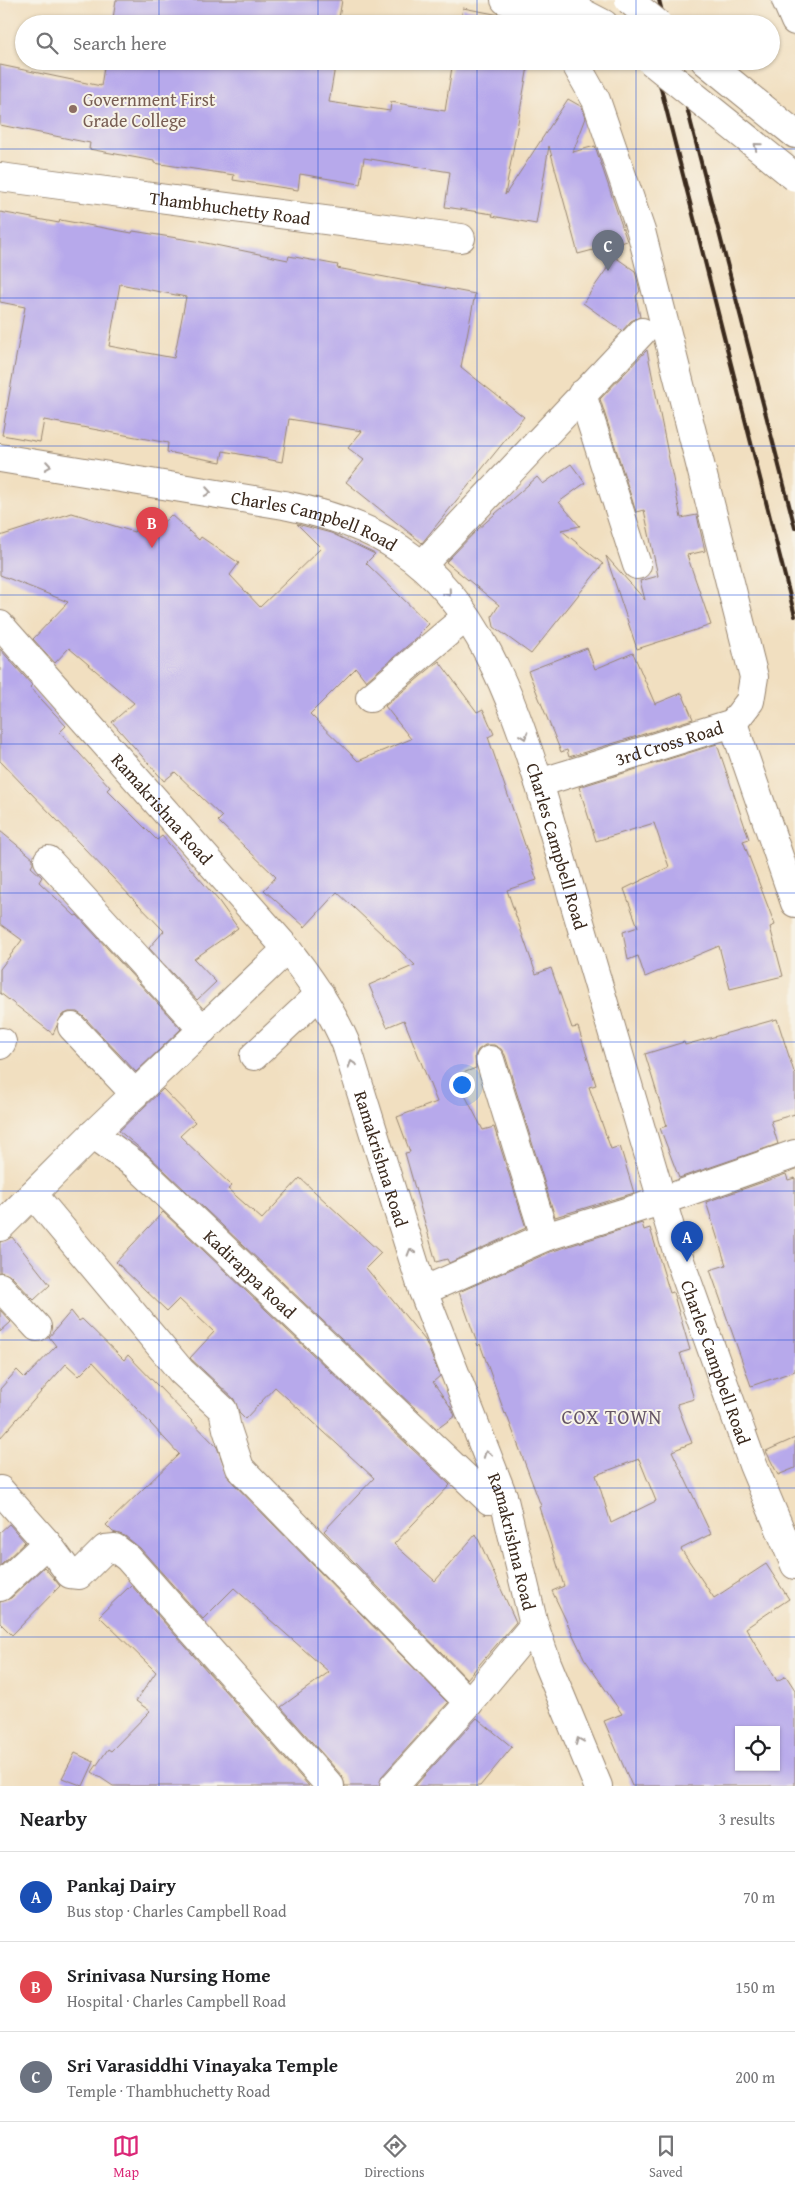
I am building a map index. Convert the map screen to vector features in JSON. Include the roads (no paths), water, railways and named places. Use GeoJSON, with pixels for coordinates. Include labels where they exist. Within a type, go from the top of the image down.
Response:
{"type":"FeatureCollection","features":[{"type":"Feature","properties":{"kind":"street"},"geometry":{"type":"LineString","coordinates":[[505,0],[551,8],[574,15]]}},
{"type":"Feature","properties":{"kind":"street"},"geometry":{"type":"LineString","coordinates":[[629,0],[647,15]]}},
{"type":"Feature","properties":{"kind":"street"},"geometry":{"type":"LineString","coordinates":[[786,0],[795,20]]}},
{"type":"Feature","properties":{"kind":"street"},"geometry":{"type":"LineString","coordinates":[[579,70],[596,100],[641,231],[754,677],[750,701],[733,723]]}},
{"type":"Feature","properties":{"kind":"street"},"geometry":{"type":"LineString","coordinates":[[662,70],[795,177]]}},
{"type":"Feature","properties":{"kind":"street"},"geometry":{"type":"LineString","coordinates":[[716,70],[795,134]]}},
{"type":"Feature","properties":{"kind":"street","name":"Thambhuchetty Road"},"geometry":{"type":"LineString","coordinates":[[0,177],[461,238]]}},
{"type":"Feature","properties":{"kind":"street"},"geometry":{"type":"LineString","coordinates":[[422,566],[642,332]]}},
{"type":"Feature","properties":{"kind":"street"},"geometry":{"type":"LineString","coordinates":[[582,394],[637,565]]}},
{"type":"Feature","properties":{"kind":"street","name":"Charles Campbell Road"},"geometry":{"type":"LineString","coordinates":[[0,458],[304,509],[358,527],[400,548],[422,566],[451,596],[466,617],[503,683],[516,713],[539,783],[661,1201],[739,1429],[795,1565]]}},
{"type":"Feature","properties":{"kind":"street"},"geometry":{"type":"LineString","coordinates":[[370,698],[466,617]]}},
{"type":"Feature","properties":{"kind":"street","name":"Ramakrishna Road"},"geometry":{"type":"LineString","coordinates":[[0,625],[287,949],[334,1016],[346,1044],[423,1291],[503,1496],[534,1625],[550,1673],[598,1786]]}},
{"type":"Feature","properties":{"kind":"street","name":"3rd Cross Road"},"geometry":{"type":"LineString","coordinates":[[539,783],[733,723],[795,903]]}},
{"type":"Feature","properties":{"kind":"street"},"geometry":{"type":"LineString","coordinates":[[48,860],[203,1030]]}},
{"type":"Feature","properties":{"kind":"street"},"geometry":{"type":"LineString","coordinates":[[0,1227],[93,1134],[287,949]]}},
{"type":"Feature","properties":{"kind":"street"},"geometry":{"type":"LineString","coordinates":[[254,1056],[320,994]]}},
{"type":"Feature","properties":{"kind":"street"},"geometry":{"type":"LineString","coordinates":[[72,1027],[135,1094]]}},
{"type":"Feature","properties":{"kind":"street"},"geometry":{"type":"LineString","coordinates":[[490,1060],[545,1236]]}},
{"type":"Feature","properties":{"kind":"street","name":"Kadirappa Road"},"geometry":{"type":"LineString","coordinates":[[93,1134],[137,1166],[489,1500],[503,1496]]}},
{"type":"Feature","properties":{"kind":"street"},"geometry":{"type":"LineString","coordinates":[[423,1291],[545,1236],[661,1201],[795,1154]]}},
{"type":"Feature","properties":{"kind":"street"},"geometry":{"type":"LineString","coordinates":[[32,1194],[181,1371],[223,1410],[240,1468],[469,1703]]}},
{"type":"Feature","properties":{"kind":"street"},"geometry":{"type":"LineString","coordinates":[[0,1287],[37,1327]]}},
{"type":"Feature","properties":{"kind":"street"},"geometry":{"type":"LineString","coordinates":[[0,1490],[47,1543],[70,1574],[76,1576],[105,1549],[115,1548],[128,1558],[330,1786]]}},
{"type":"Feature","properties":{"kind":"street"},"geometry":{"type":"LineString","coordinates":[[0,1587],[47,1543]]}},
{"type":"Feature","properties":{"kind":"street"},"geometry":{"type":"LineString","coordinates":[[394,1786],[469,1703],[534,1625]]}},
{"type":"Feature","properties":{"kind":"railway"},"geometry":{"type":"LineString","coordinates":[[638,0],[642,15]]}},
{"type":"Feature","properties":{"kind":"railway"},"geometry":{"type":"LineString","coordinates":[[659,0],[663,15]]}},
{"type":"Feature","properties":{"kind":"railway"},"geometry":{"type":"LineString","coordinates":[[656,70],[795,616]]}},
{"type":"Feature","properties":{"kind":"railway"},"geometry":{"type":"LineString","coordinates":[[677,70],[795,528]]}},
{"type":"Feature","properties":{"kind":"place","name":"Government First Grade College"},"geometry":{"type":"Point","coordinates":[73,109]}},
{"type":"Feature","properties":{"kind":"place","name":"Sri Varasiddhi Vinayaka Temple"},"geometry":{"type":"Point","coordinates":[608,271]}},
{"type":"Feature","properties":{"kind":"place","name":"Srinivasa Nursing Home"},"geometry":{"type":"Point","coordinates":[152,548]}},
{"type":"Feature","properties":{"kind":"place","name":"Pankaj Dairy"},"geometry":{"type":"Point","coordinates":[687,1262]}},
{"type":"Feature","properties":{"kind":"district","name":"COX TOWN"},"geometry":{"type":"Point","coordinates":[612,1416]}}]}
